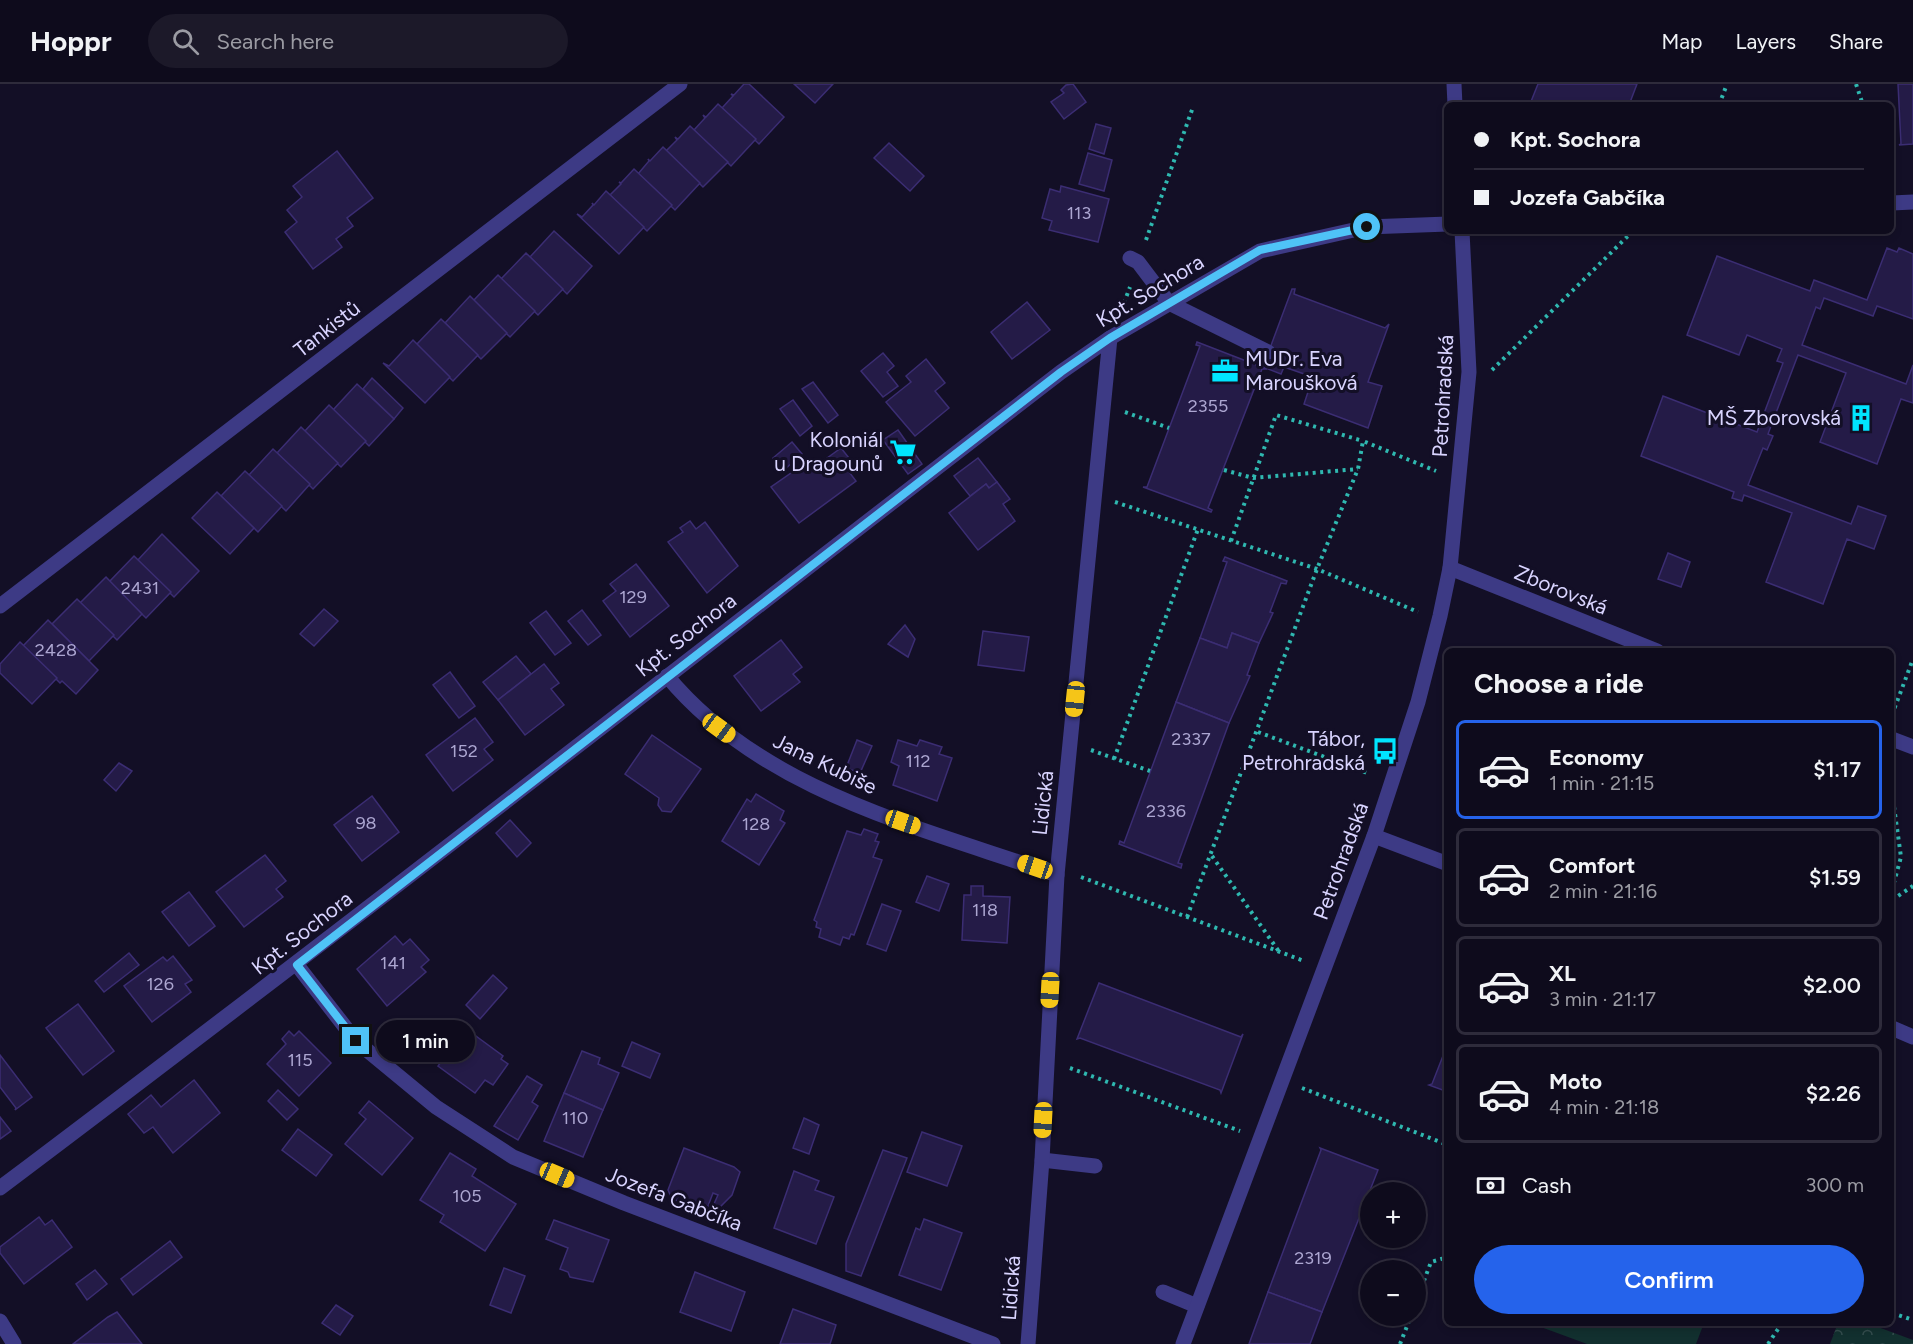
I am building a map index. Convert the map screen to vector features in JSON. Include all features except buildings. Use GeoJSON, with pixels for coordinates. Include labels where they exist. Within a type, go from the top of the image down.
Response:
{"type":"FeatureCollection","features":[{"type":"Feature","properties":{"kind":"street","name":"Tankistů"},"geometry":{"type":"LineString","coordinates":[[0,606],[680,84]]}},
{"type":"Feature","properties":{"kind":"street"},"geometry":{"type":"LineString","coordinates":[[1454,84],[1455,102]]}},
{"type":"Feature","properties":{"kind":"street"},"geometry":{"type":"LineString","coordinates":[[1894,203],[1913,202]]}},
{"type":"Feature","properties":{"kind":"street","name":"Kpt. Sochora"},"geometry":{"type":"LineString","coordinates":[[0,1188],[297,965],[1061,372],[1110,338],[1260,250],[1367,227],[1444,224]]}},
{"type":"Feature","properties":{"kind":"street","name":"Petrohradská"},"geometry":{"type":"LineString","coordinates":[[1183,1344],[1374,836],[1418,702],[1450,568],[1469,372],[1462,234]]}},
{"type":"Feature","properties":{"kind":"street"},"geometry":{"type":"LineString","coordinates":[[1134,260],[1169,303],[1268,352]]}},
{"type":"Feature","properties":{"kind":"street","name":"Lidická"},"geometry":{"type":"LineString","coordinates":[[1028,1344],[1042,1160],[1056,874],[1110,338]]}},
{"type":"Feature","properties":{"kind":"street","name":"Zborovská"},"geometry":{"type":"LineString","coordinates":[[1450,568],[1650,648]]}},
{"type":"Feature","properties":{"kind":"street","name":"Jana Kubiše"},"geometry":{"type":"LineString","coordinates":[[667,676],[706,718],[746,747],[796,778],[859,806],[1056,874]]}},
{"type":"Feature","properties":{"kind":"street"},"geometry":{"type":"LineString","coordinates":[[1894,740],[1913,747]]}},
{"type":"Feature","properties":{"kind":"street"},"geometry":{"type":"LineString","coordinates":[[1374,836],[1444,862]]}},
{"type":"Feature","properties":{"kind":"street","name":"Jozefa Gabčíka"},"geometry":{"type":"LineString","coordinates":[[297,965],[356,1041],[436,1107],[513,1157],[624,1203],[993,1344]]}},
{"type":"Feature","properties":{"kind":"street"},"geometry":{"type":"LineString","coordinates":[[1894,1029],[1913,1037]]}},
{"type":"Feature","properties":{"kind":"street"},"geometry":{"type":"LineString","coordinates":[[1042,1160],[1095,1166]]}},
{"type":"Feature","properties":{"kind":"street"},"geometry":{"type":"LineString","coordinates":[[1163,1292],[1197,1306]]}},
{"type":"Feature","properties":{"kind":"street"},"geometry":{"type":"LineString","coordinates":[[0,1321],[14,1344]]}},
{"type":"Feature","properties":{"kind":"path"},"geometry":{"type":"LineString","coordinates":[[1720,102],[1727,84]]}},
{"type":"Feature","properties":{"kind":"path"},"geometry":{"type":"LineString","coordinates":[[1856,84],[1862,102]]}},
{"type":"Feature","properties":{"kind":"path"},"geometry":{"type":"LineString","coordinates":[[1122,309],[1134,260],[1193,107]]}},
{"type":"Feature","properties":{"kind":"path"},"geometry":{"type":"LineString","coordinates":[[1489,372],[1630,234]]}},
{"type":"Feature","properties":{"kind":"path"},"geometry":{"type":"LineString","coordinates":[[1118,410],[1169,428]]}},
{"type":"Feature","properties":{"kind":"path"},"geometry":{"type":"LineString","coordinates":[[1231,541],[1276,415],[1363,441],[1439,473]]}},
{"type":"Feature","properties":{"kind":"path"},"geometry":{"type":"LineString","coordinates":[[1187,917],[1317,569],[1358,469],[1363,441]]}},
{"type":"Feature","properties":{"kind":"path"},"geometry":{"type":"LineString","coordinates":[[1224,470],[1253,478],[1358,469]]}},
{"type":"Feature","properties":{"kind":"path"},"geometry":{"type":"LineString","coordinates":[[1109,500],[1317,569],[1420,613]]}},
{"type":"Feature","properties":{"kind":"path"},"geometry":{"type":"LineString","coordinates":[[1114,759],[1198,529]]}},
{"type":"Feature","properties":{"kind":"path"},"geometry":{"type":"LineString","coordinates":[[1894,710],[1913,658]]}},
{"type":"Feature","properties":{"kind":"path"},"geometry":{"type":"LineString","coordinates":[[1258,732],[1376,776]]}},
{"type":"Feature","properties":{"kind":"path"},"geometry":{"type":"LineString","coordinates":[[1088,748],[1150,771]]}},
{"type":"Feature","properties":{"kind":"path"},"geometry":{"type":"LineString","coordinates":[[1894,806],[1901,857],[1894,883]]}},
{"type":"Feature","properties":{"kind":"path"},"geometry":{"type":"LineString","coordinates":[[1211,855],[1281,953]]}},
{"type":"Feature","properties":{"kind":"path"},"geometry":{"type":"LineString","coordinates":[[1079,877],[1306,962]]}},
{"type":"Feature","properties":{"kind":"path"},"geometry":{"type":"LineString","coordinates":[[1894,899],[1913,886]]}},
{"type":"Feature","properties":{"kind":"path"},"geometry":{"type":"LineString","coordinates":[[1061,1064],[1244,1132]]}},
{"type":"Feature","properties":{"kind":"path"},"geometry":{"type":"LineString","coordinates":[[1302,1088],[1444,1143]]}},
{"type":"Feature","properties":{"kind":"path"},"geometry":{"type":"LineString","coordinates":[[1426,1275],[1431,1262],[1444,1258]]}},
{"type":"Feature","properties":{"kind":"path"},"geometry":{"type":"LineString","coordinates":[[1894,1314],[1913,1320]]}},
{"type":"Feature","properties":{"kind":"path"},"geometry":{"type":"LineString","coordinates":[[1400,1344],[1407,1326]]}},
{"type":"Feature","properties":{"kind":"path"},"geometry":{"type":"LineString","coordinates":[[1768,1344],[1780,1326]]}},
{"type":"Feature","properties":{"kind":"green space"},"geometry":{"type":"Polygon","coordinates":[[[1538,1326],[1703,1326],[1696,1344],[1587,1344],[1538,1326]]]}},
{"type":"Feature","properties":{"kind":"green space"},"geometry":{"type":"Polygon","coordinates":[[[1837,1326],[1875,1326],[1913,1340],[1913,1344],[1830,1344],[1837,1326]]]}},
{"type":"Feature","properties":{"kind":"place","name":"MUDr. Eva Maroušková"},"geometry":{"type":"Point","coordinates":[1225,371]}},
{"type":"Feature","properties":{"kind":"place","name":"MŠ Zborovská"},"geometry":{"type":"Point","coordinates":[1861,418]}},
{"type":"Feature","properties":{"kind":"place","name":"Koloniál u Dragounů"},"geometry":{"type":"Point","coordinates":[903,452]}},
{"type":"Feature","properties":{"kind":"place","name":"Tábor, Petrohradská"},"geometry":{"type":"Point","coordinates":[1385,751]}},
{"type":"Feature","properties":{"kind":"route"},"geometry":{"type":"LineString","coordinates":[[356,1041],[297,965],[686,661],[1061,372],[1110,338],[1260,250],[1367,227]]}}]}
